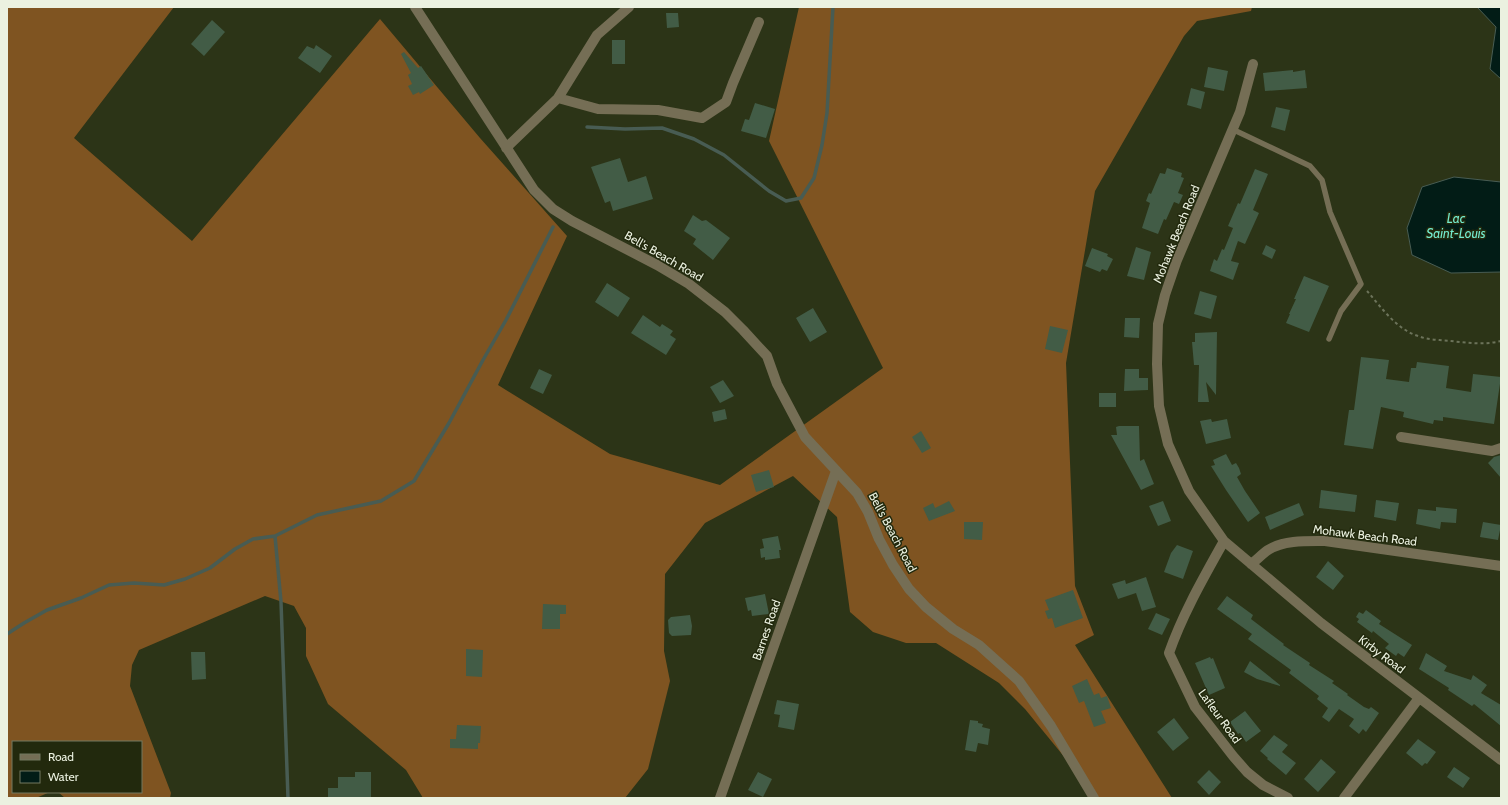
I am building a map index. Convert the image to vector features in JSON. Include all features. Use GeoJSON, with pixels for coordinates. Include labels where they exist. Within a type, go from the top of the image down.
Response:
{"type":"FeatureCollection","features":[{"type":"Feature","properties":{"kind":"street","name":"Bell's Beach Road"},"geometry":{"type":"LineString","coordinates":[[416,7],[534,190],[553,209],[572,221],[657,265],[689,284],[727,314],[767,356],[777,384],[805,437],[857,493],[868,512],[879,539],[893,566],[909,589],[926,607],[954,629],[979,645],[1019,681],[1052,726],[1094,798]]}},
{"type":"Feature","properties":{"kind":"street"},"geometry":{"type":"LineString","coordinates":[[506,148],[558,98],[597,35],[629,7]]}},
{"type":"Feature","properties":{"kind":"street"},"geometry":{"type":"LineString","coordinates":[[558,98],[598,109],[658,110],[702,118],[726,102],[759,22]]}},
{"type":"Feature","properties":{"kind":"street","name":"Mohawk Beach Road"},"geometry":{"type":"LineString","coordinates":[[1253,64],[1234,130],[1177,260],[1158,324],[1157,364],[1159,406],[1168,444],[1189,491],[1224,541],[1251,564],[1269,549],[1283,544],[1300,541],[1325,540],[1501,566]]}},
{"type":"Feature","properties":{"kind":"street"},"geometry":{"type":"LineString","coordinates":[[1402,437],[1492,451],[1501,448]]}},
{"type":"Feature","properties":{"kind":"street","name":"Barnes Road"},"geometry":{"type":"LineString","coordinates":[[720,798],[836,471]]}},
{"type":"Feature","properties":{"kind":"street","name":"Lafleur Road"},"geometry":{"type":"LineString","coordinates":[[1224,541],[1193,596],[1175,635],[1169,653],[1195,707],[1233,756],[1247,772],[1288,798]]}},
{"type":"Feature","properties":{"kind":"street","name":"Kirby Road"},"geometry":{"type":"LineString","coordinates":[[1251,564],[1321,623],[1501,760]]}},
{"type":"Feature","properties":{"kind":"street"},"geometry":{"type":"LineString","coordinates":[[1344,798],[1419,698]]}},
{"type":"Feature","properties":{"kind":"lane"},"geometry":{"type":"LineString","coordinates":[[1234,130],[1310,166],[1322,180],[1330,212],[1361,284],[1341,311],[1329,339]]}},
{"type":"Feature","properties":{"kind":"path"},"geometry":{"type":"LineString","coordinates":[[1361,284],[1387,315],[1397,324],[1417,336],[1463,343],[1493,343],[1501,341]]}},
{"type":"Feature","properties":{"kind":"shaded area"},"geometry":{"type":"Polygon","coordinates":[[[7,7],[174,7],[74,138],[192,241],[380,19],[480,138],[567,236],[498,385],[610,454],[720,485],[883,368],[769,141],[799,7],[1252,7],[1251,11],[1197,21],[1184,36],[1095,191],[1066,363],[1075,586],[1094,635],[1075,645],[1172,798],[1098,798],[1025,709],[999,683],[936,643],[906,643],[873,632],[850,612],[837,517],[793,476],[705,523],[665,574],[664,651],[670,681],[648,769],[625,798],[423,798],[406,770],[328,704],[306,656],[306,628],[294,606],[265,596],[139,650],[132,665],[130,686],[171,793],[170,798],[65,798],[59,793],[142,793],[142,741],[12,741],[12,793],[48,793],[36,798],[7,798],[7,7]]]}},
{"type":"Feature","properties":{"kind":"water"},"geometry":{"type":"Polygon","coordinates":[[[1477,7],[1501,7],[1501,79],[1490,69],[1496,27],[1477,7]]]}},
{"type":"Feature","properties":{"kind":"water","name":"Lac Saint-Louis"},"geometry":{"type":"Polygon","coordinates":[[[1454,177],[1501,182],[1501,272],[1451,273],[1412,255],[1407,228],[1422,187],[1454,177]]]}},
{"type":"Feature","properties":{"kind":"building"},"geometry":{"type":"Polygon","coordinates":[[[666,13],[678,13],[679,27],[667,28],[666,13]]]}},
{"type":"Feature","properties":{"kind":"building"},"geometry":{"type":"Polygon","coordinates":[[[212,20],[225,32],[204,56],[191,44],[212,20]]]}},
{"type":"Feature","properties":{"kind":"building"},"geometry":{"type":"Polygon","coordinates":[[[612,40],[625,40],[625,64],[612,64],[612,40]]]}},
{"type":"Feature","properties":{"kind":"building"},"geometry":{"type":"Polygon","coordinates":[[[316,45],[332,56],[320,73],[298,58],[307,46],[314,49],[316,45]]]}},
{"type":"Feature","properties":{"kind":"building"},"geometry":{"type":"Polygon","coordinates":[[[404,52],[418,68],[421,66],[434,85],[420,94],[419,92],[413,95],[408,86],[412,84],[408,75],[411,73],[401,54],[404,52]]]}},
{"type":"Feature","properties":{"kind":"building"},"geometry":{"type":"Polygon","coordinates":[[[1208,67],[1228,71],[1224,91],[1204,87],[1208,67]]]}},
{"type":"Feature","properties":{"kind":"building"},"geometry":{"type":"Polygon","coordinates":[[[1293,70],[1293,72],[1305,70],[1307,88],[1265,91],[1263,73],[1293,70]]]}},
{"type":"Feature","properties":{"kind":"building"},"geometry":{"type":"Polygon","coordinates":[[[1191,88],[1205,92],[1201,109],[1187,105],[1191,88]]]}},
{"type":"Feature","properties":{"kind":"building"},"geometry":{"type":"Polygon","coordinates":[[[755,103],[775,109],[766,138],[741,131],[745,119],[749,120],[755,103]]]}},
{"type":"Feature","properties":{"kind":"building"},"geometry":{"type":"Polygon","coordinates":[[[1276,107],[1290,110],[1285,131],[1271,127],[1276,107]]]}},
{"type":"Feature","properties":{"kind":"building"},"geometry":{"type":"Polygon","coordinates":[[[620,158],[628,182],[646,176],[653,199],[613,211],[610,201],[605,203],[591,167],[620,158]]]}},
{"type":"Feature","properties":{"kind":"building"},"geometry":{"type":"Polygon","coordinates":[[[1167,168],[1182,173],[1181,177],[1184,178],[1178,193],[1183,195],[1179,204],[1174,202],[1166,220],[1164,219],[1158,234],[1142,228],[1150,203],[1146,201],[1149,193],[1151,194],[1160,173],[1165,174],[1167,168]]]}},
{"type":"Feature","properties":{"kind":"building"},"geometry":{"type":"Polygon","coordinates":[[[1255,169],[1268,174],[1253,210],[1259,213],[1245,244],[1238,241],[1231,261],[1239,263],[1233,280],[1210,271],[1214,259],[1217,261],[1222,249],[1224,250],[1233,228],[1228,226],[1238,203],[1240,204],[1255,169]]]}},
{"type":"Feature","properties":{"kind":"building"},"geometry":{"type":"Polygon","coordinates":[[[693,215],[702,221],[706,220],[730,238],[713,260],[693,244],[696,239],[684,231],[693,215]]]}},
{"type":"Feature","properties":{"kind":"building"},"geometry":{"type":"Polygon","coordinates":[[[1266,245],[1276,250],[1272,259],[1262,254],[1266,245]]]}},
{"type":"Feature","properties":{"kind":"building"},"geometry":{"type":"Polygon","coordinates":[[[1136,247],[1151,252],[1144,280],[1127,276],[1136,247]]]}},
{"type":"Feature","properties":{"kind":"building"},"geometry":{"type":"Polygon","coordinates":[[[1092,248],[1108,254],[1107,256],[1113,259],[1107,271],[1102,269],[1100,272],[1085,266],[1092,248]]]}},
{"type":"Feature","properties":{"kind":"building"},"geometry":{"type":"Polygon","coordinates":[[[1304,276],[1329,286],[1309,332],[1286,323],[1304,276]]]}},
{"type":"Feature","properties":{"kind":"building"},"geometry":{"type":"Polygon","coordinates":[[[607,283],[630,298],[618,317],[595,302],[607,283]]]}},
{"type":"Feature","properties":{"kind":"building"},"geometry":{"type":"Polygon","coordinates":[[[1200,291],[1217,296],[1211,319],[1194,314],[1200,291]]]}},
{"type":"Feature","properties":{"kind":"building"},"geometry":{"type":"Polygon","coordinates":[[[813,308],[827,332],[810,342],[796,318],[813,308]]]}},
{"type":"Feature","properties":{"kind":"building"},"geometry":{"type":"Polygon","coordinates":[[[643,315],[660,327],[662,324],[673,331],[670,335],[676,339],[666,355],[631,333],[643,315]]]}},
{"type":"Feature","properties":{"kind":"building"},"geometry":{"type":"Polygon","coordinates":[[[1125,318],[1140,318],[1139,338],[1124,337],[1125,318]]]}},
{"type":"Feature","properties":{"kind":"building"},"geometry":{"type":"Polygon","coordinates":[[[1050,326],[1068,330],[1062,353],[1045,349],[1050,326]]]}},
{"type":"Feature","properties":{"kind":"building"},"geometry":{"type":"Polygon","coordinates":[[[1217,332],[1216,395],[1206,382],[1209,402],[1198,402],[1199,365],[1194,365],[1192,342],[1195,342],[1195,333],[1217,332]]]}},
{"type":"Feature","properties":{"kind":"building"},"geometry":{"type":"Polygon","coordinates":[[[1361,357],[1389,360],[1386,379],[1409,382],[1411,368],[1416,368],[1417,362],[1449,366],[1446,388],[1471,392],[1473,374],[1501,377],[1494,424],[1443,417],[1443,421],[1434,420],[1433,424],[1403,417],[1404,412],[1381,407],[1373,449],[1344,445],[1349,410],[1354,410],[1361,357]]]}},
{"type":"Feature","properties":{"kind":"building"},"geometry":{"type":"Polygon","coordinates":[[[539,369],[552,375],[543,394],[530,388],[539,369]]]}},
{"type":"Feature","properties":{"kind":"building"},"geometry":{"type":"Polygon","coordinates":[[[1125,369],[1139,369],[1139,378],[1148,378],[1148,390],[1124,391],[1125,369]]]}},
{"type":"Feature","properties":{"kind":"building"},"geometry":{"type":"Polygon","coordinates":[[[723,380],[734,396],[720,403],[710,387],[723,380]]]}},
{"type":"Feature","properties":{"kind":"building"},"geometry":{"type":"Polygon","coordinates":[[[1099,393],[1116,393],[1116,407],[1099,407],[1099,393]]]}},
{"type":"Feature","properties":{"kind":"building"},"geometry":{"type":"Polygon","coordinates":[[[725,409],[727,419],[714,422],[712,412],[725,409]]]}},
{"type":"Feature","properties":{"kind":"building"},"geometry":{"type":"Polygon","coordinates":[[[1211,419],[1212,422],[1227,419],[1231,438],[1206,444],[1200,421],[1211,419]]]}},
{"type":"Feature","properties":{"kind":"building"},"geometry":{"type":"Polygon","coordinates":[[[1139,426],[1140,461],[1144,459],[1154,484],[1141,490],[1111,435],[1117,435],[1116,427],[1139,426]]]}},
{"type":"Feature","properties":{"kind":"building"},"geometry":{"type":"Polygon","coordinates":[[[921,431],[931,448],[922,453],[912,437],[921,431]]]}},
{"type":"Feature","properties":{"kind":"building"},"geometry":{"type":"Polygon","coordinates":[[[1226,454],[1232,465],[1236,463],[1239,468],[1241,474],[1237,477],[1260,513],[1248,522],[1211,466],[1215,465],[1213,460],[1226,454]]]}},
{"type":"Feature","properties":{"kind":"building"},"geometry":{"type":"Polygon","coordinates":[[[1501,455],[1501,478],[1488,463],[1494,457],[1501,455]]]}},
{"type":"Feature","properties":{"kind":"building"},"geometry":{"type":"Polygon","coordinates":[[[769,470],[774,487],[756,492],[751,475],[769,470]]]}},
{"type":"Feature","properties":{"kind":"building"},"geometry":{"type":"Polygon","coordinates":[[[1321,490],[1357,495],[1355,512],[1319,508],[1321,490]]]}},
{"type":"Feature","properties":{"kind":"building"},"geometry":{"type":"Polygon","coordinates":[[[1376,500],[1399,503],[1396,521],[1374,517],[1376,500]]]}},
{"type":"Feature","properties":{"kind":"building"},"geometry":{"type":"Polygon","coordinates":[[[949,501],[955,511],[929,521],[923,508],[933,503],[935,508],[949,501]]]}},
{"type":"Feature","properties":{"kind":"building"},"geometry":{"type":"Polygon","coordinates":[[[1163,501],[1171,521],[1158,526],[1149,506],[1163,501]]]}},
{"type":"Feature","properties":{"kind":"building"},"geometry":{"type":"Polygon","coordinates":[[[1299,503],[1304,515],[1270,530],[1265,517],[1299,503]]]}},
{"type":"Feature","properties":{"kind":"building"},"geometry":{"type":"Polygon","coordinates":[[[1436,507],[1457,509],[1456,523],[1441,522],[1440,529],[1416,524],[1418,509],[1436,511],[1436,507]]]}},
{"type":"Feature","properties":{"kind":"building"},"geometry":{"type":"Polygon","coordinates":[[[964,522],[983,522],[982,540],[964,539],[964,522]]]}},
{"type":"Feature","properties":{"kind":"building"},"geometry":{"type":"Polygon","coordinates":[[[1483,522],[1501,525],[1498,540],[1480,537],[1483,522]]]}},
{"type":"Feature","properties":{"kind":"building"},"geometry":{"type":"Polygon","coordinates":[[[778,536],[781,550],[779,550],[780,558],[765,560],[765,557],[761,558],[760,549],[764,548],[762,539],[778,536]]]}},
{"type":"Feature","properties":{"kind":"building"},"geometry":{"type":"Polygon","coordinates":[[[1177,545],[1193,551],[1183,579],[1164,572],[1171,553],[1177,545]]]}},
{"type":"Feature","properties":{"kind":"building"},"geometry":{"type":"Polygon","coordinates":[[[1328,561],[1344,576],[1333,590],[1316,577],[1328,561]]]}},
{"type":"Feature","properties":{"kind":"building"},"geometry":{"type":"Polygon","coordinates":[[[1146,577],[1156,607],[1142,611],[1136,593],[1118,599],[1112,584],[1125,580],[1126,584],[1146,577]]]}},
{"type":"Feature","properties":{"kind":"building"},"geometry":{"type":"Polygon","coordinates":[[[1073,590],[1083,618],[1055,628],[1052,618],[1048,619],[1045,611],[1049,610],[1045,600],[1073,590]]]}},
{"type":"Feature","properties":{"kind":"building"},"geometry":{"type":"Polygon","coordinates":[[[765,594],[769,614],[752,616],[751,610],[748,611],[745,598],[765,594]]]}},
{"type":"Feature","properties":{"kind":"building"},"geometry":{"type":"Polygon","coordinates":[[[1227,596],[1253,615],[1251,619],[1284,644],[1283,645],[1310,663],[1309,665],[1334,681],[1332,683],[1348,694],[1347,695],[1364,707],[1369,709],[1371,707],[1379,713],[1366,732],[1363,729],[1359,734],[1349,726],[1354,719],[1339,709],[1329,722],[1322,717],[1328,708],[1317,699],[1319,696],[1289,673],[1291,670],[1248,639],[1252,634],[1217,609],[1227,596]]]}},
{"type":"Feature","properties":{"kind":"building"},"geometry":{"type":"Polygon","coordinates":[[[543,604],[566,605],[566,614],[560,614],[560,629],[542,629],[543,604]]]}},
{"type":"Feature","properties":{"kind":"building"},"geometry":{"type":"Polygon","coordinates":[[[1366,610],[1381,621],[1379,624],[1412,645],[1404,657],[1398,653],[1396,656],[1385,648],[1389,644],[1373,631],[1372,633],[1357,622],[1359,619],[1356,617],[1359,612],[1363,614],[1366,610]]]}},
{"type":"Feature","properties":{"kind":"building"},"geometry":{"type":"Polygon","coordinates":[[[1156,613],[1170,619],[1162,635],[1148,629],[1156,613]]]}},
{"type":"Feature","properties":{"kind":"building"},"geometry":{"type":"Polygon","coordinates":[[[690,615],[692,626],[691,635],[672,636],[669,633],[668,620],[671,617],[690,615]]]}},
{"type":"Feature","properties":{"kind":"building"},"geometry":{"type":"Polygon","coordinates":[[[466,649],[483,650],[482,677],[466,676],[466,649]]]}},
{"type":"Feature","properties":{"kind":"building"},"geometry":{"type":"Polygon","coordinates":[[[191,652],[205,652],[206,679],[192,680],[191,652]]]}},
{"type":"Feature","properties":{"kind":"building"},"geometry":{"type":"Polygon","coordinates":[[[1426,653],[1447,666],[1444,671],[1471,680],[1473,675],[1487,685],[1481,693],[1501,705],[1501,726],[1474,704],[1472,706],[1448,690],[1449,688],[1419,669],[1426,653]]]}},
{"type":"Feature","properties":{"kind":"building"},"geometry":{"type":"Polygon","coordinates":[[[1210,657],[1211,659],[1213,658],[1225,688],[1209,695],[1195,663],[1210,657]]]}},
{"type":"Feature","properties":{"kind":"building"},"geometry":{"type":"Polygon","coordinates":[[[1250,661],[1280,686],[1257,679],[1244,672],[1250,661]]]}},
{"type":"Feature","properties":{"kind":"building"},"geometry":{"type":"Polygon","coordinates":[[[1087,679],[1094,695],[1099,693],[1101,698],[1107,696],[1111,708],[1101,711],[1106,723],[1094,727],[1084,701],[1079,703],[1072,686],[1087,679]]]}},
{"type":"Feature","properties":{"kind":"building"},"geometry":{"type":"Polygon","coordinates":[[[777,700],[799,704],[794,730],[778,727],[780,715],[774,714],[777,700]]]}},
{"type":"Feature","properties":{"kind":"building"},"geometry":{"type":"Polygon","coordinates":[[[1245,711],[1261,731],[1246,742],[1240,733],[1238,734],[1230,722],[1245,711]]]}},
{"type":"Feature","properties":{"kind":"building"},"geometry":{"type":"Polygon","coordinates":[[[1174,718],[1189,738],[1173,751],[1157,732],[1174,718]]]}},
{"type":"Feature","properties":{"kind":"building"},"geometry":{"type":"Polygon","coordinates":[[[970,720],[978,721],[978,723],[983,724],[982,727],[990,729],[988,745],[978,743],[976,752],[965,750],[970,720]]]}},
{"type":"Feature","properties":{"kind":"building"},"geometry":{"type":"Polygon","coordinates":[[[457,725],[481,726],[480,743],[478,743],[478,749],[450,748],[450,739],[456,739],[457,725]]]}},
{"type":"Feature","properties":{"kind":"building"},"geometry":{"type":"Polygon","coordinates":[[[1274,735],[1288,745],[1282,752],[1296,763],[1286,775],[1260,751],[1274,735]]]}},
{"type":"Feature","properties":{"kind":"building"},"geometry":{"type":"Polygon","coordinates":[[[1418,739],[1436,752],[1427,764],[1425,763],[1422,766],[1406,753],[1418,739]]]}},
{"type":"Feature","properties":{"kind":"building"},"geometry":{"type":"Polygon","coordinates":[[[1321,759],[1336,772],[1318,792],[1304,779],[1321,759]]]}},
{"type":"Feature","properties":{"kind":"building"},"geometry":{"type":"Polygon","coordinates":[[[1454,767],[1470,778],[1463,788],[1447,777],[1454,767]]]}},
{"type":"Feature","properties":{"kind":"building"},"geometry":{"type":"Polygon","coordinates":[[[1209,770],[1221,782],[1209,795],[1197,782],[1209,770]]]}},
{"type":"Feature","properties":{"kind":"building"},"geometry":{"type":"Polygon","coordinates":[[[355,772],[371,772],[371,798],[328,798],[328,788],[338,788],[338,777],[355,777],[355,772]]]}},
{"type":"Feature","properties":{"kind":"building"},"geometry":{"type":"Polygon","coordinates":[[[758,772],[772,779],[763,797],[748,790],[758,772]]]}},
{"type":"Feature","properties":{"kind":"waterway"},"geometry":{"type":"LineString","coordinates":[[587,127],[625,129],[662,128],[694,139],[724,155],[769,191],[786,201],[801,198],[814,178],[822,145],[827,113],[833,7]]}},
{"type":"Feature","properties":{"kind":"waterway"},"geometry":{"type":"LineString","coordinates":[[288,798],[281,602],[275,536],[317,515],[381,501],[414,481],[449,423],[506,320],[553,227]]}},
{"type":"Feature","properties":{"kind":"waterway"},"geometry":{"type":"LineString","coordinates":[[7,634],[47,610],[81,598],[109,585],[134,583],[164,585],[185,579],[210,568],[235,549],[253,539],[275,536]]}}]}
